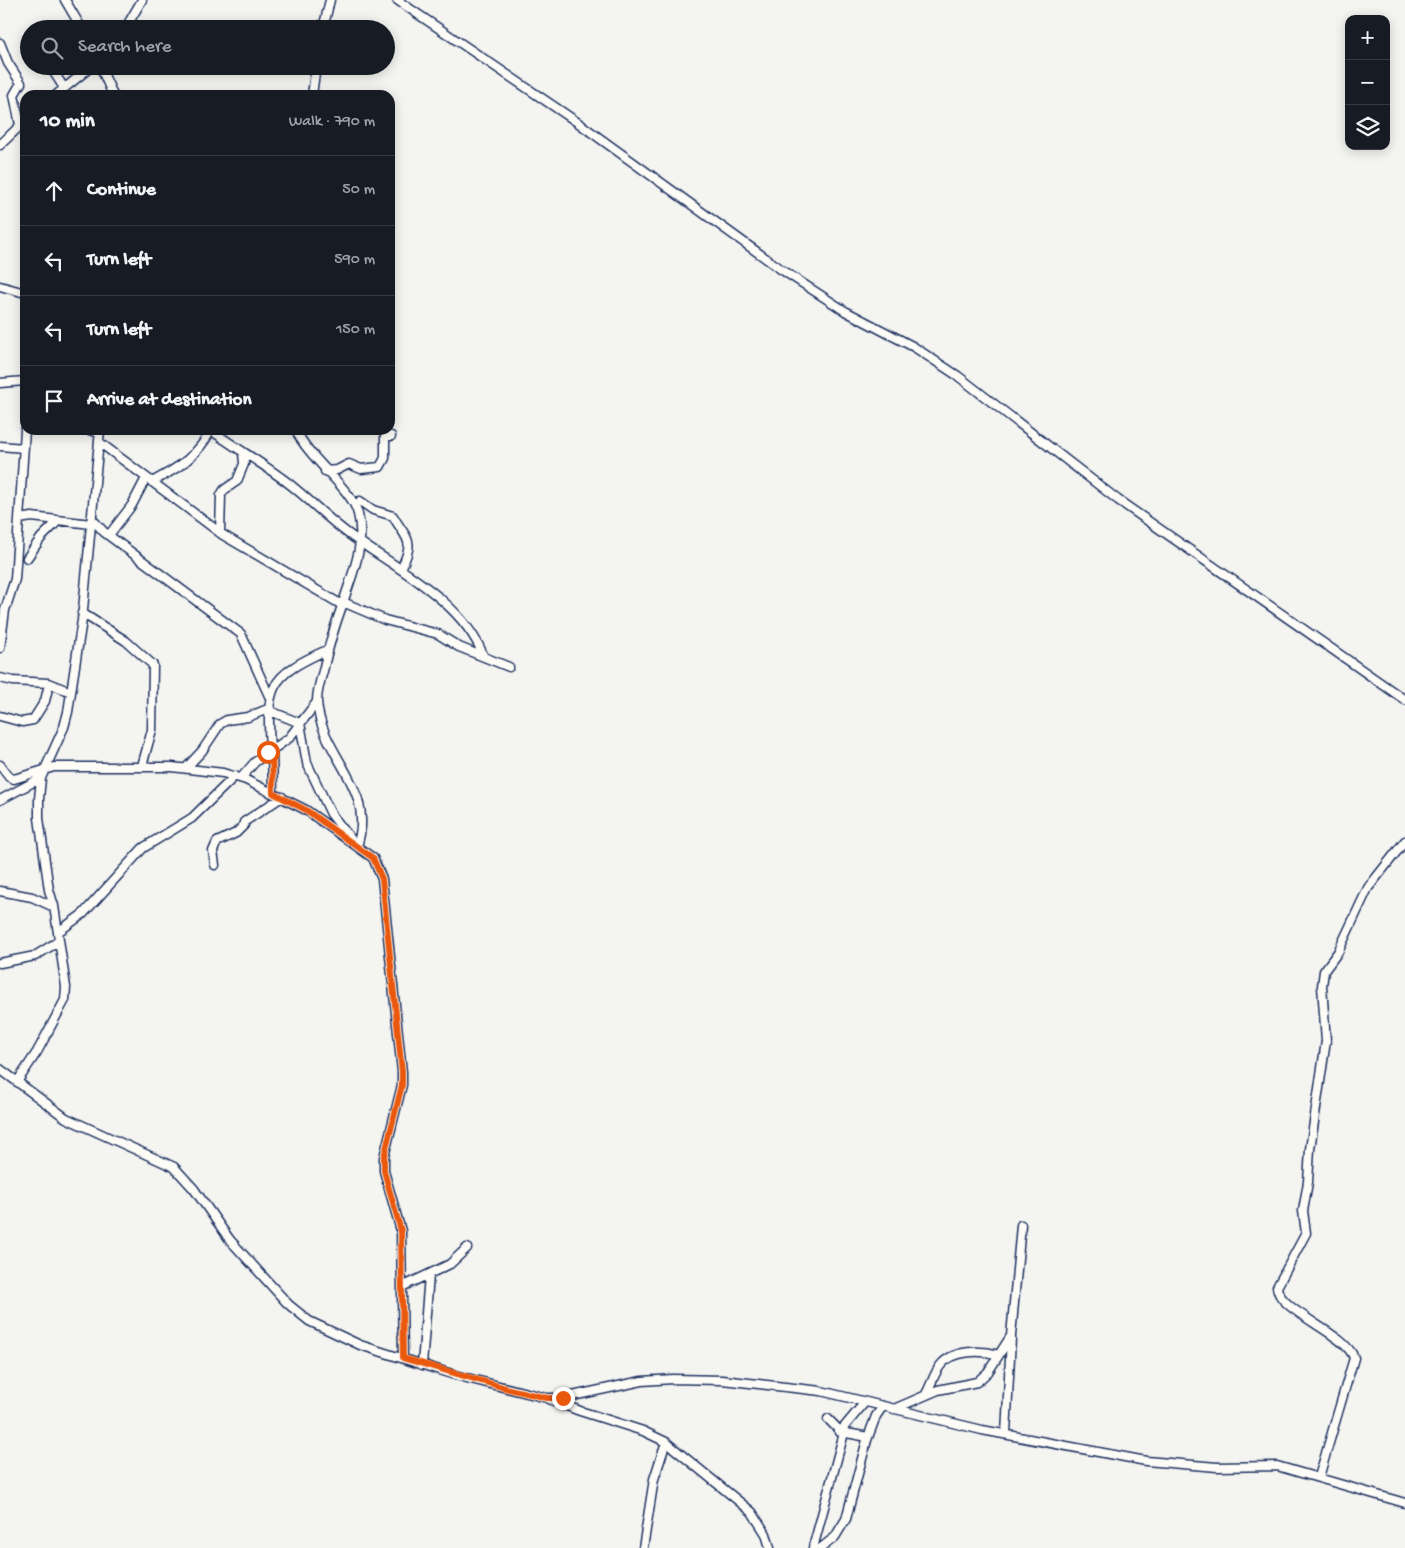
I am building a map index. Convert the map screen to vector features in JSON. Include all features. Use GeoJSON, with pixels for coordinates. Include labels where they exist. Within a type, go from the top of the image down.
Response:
{"type":"FeatureCollection","features":[{"type":"Feature","properties":{"kind":"street"},"geometry":{"type":"LineString","coordinates":[[65,0],[77,20]]}},
{"type":"Feature","properties":{"kind":"street"},"geometry":{"type":"LineString","coordinates":[[130,20],[142,0]]}},
{"type":"Feature","properties":{"kind":"street"},"geometry":{"type":"LineString","coordinates":[[326,20],[330,0]]}},
{"type":"Feature","properties":{"kind":"street"},"geometry":{"type":"LineString","coordinates":[[397,0],[580,124],[782,270],[845,311],[874,328],[914,347],[958,376],[1118,500],[1405,700]]}},
{"type":"Feature","properties":{"kind":"street"},"geometry":{"type":"LineString","coordinates":[[0,43],[20,83],[14,95],[20,116]]}},
{"type":"Feature","properties":{"kind":"street"},"geometry":{"type":"LineString","coordinates":[[56,75],[64,88]]}},
{"type":"Feature","properties":{"kind":"street"},"geometry":{"type":"LineString","coordinates":[[62,90],[81,75]]}},
{"type":"Feature","properties":{"kind":"street"},"geometry":{"type":"LineString","coordinates":[[104,75],[111,90]]}},
{"type":"Feature","properties":{"kind":"street"},"geometry":{"type":"LineString","coordinates":[[313,90],[315,75]]}},
{"type":"Feature","properties":{"kind":"street"},"geometry":{"type":"LineString","coordinates":[[0,146],[20,125]]}},
{"type":"Feature","properties":{"kind":"street"},"geometry":{"type":"LineString","coordinates":[[0,286],[20,292]]}},
{"type":"Feature","properties":{"kind":"street"},"geometry":{"type":"LineString","coordinates":[[0,383],[20,381]]}},
{"type":"Feature","properties":{"kind":"street"},"geometry":{"type":"LineString","coordinates":[[0,648],[3,608],[15,580],[25,435]]}},
{"type":"Feature","properties":{"kind":"street"},"geometry":{"type":"LineString","coordinates":[[17,1082],[37,1052],[65,1000],[66,987],[39,818],[41,778],[64,727],[71,692],[82,613],[100,435]]}},
{"type":"Feature","properties":{"kind":"street"},"geometry":{"type":"LineString","coordinates":[[109,536],[149,480],[181,466],[191,455],[202,448],[208,435]]}},
{"type":"Feature","properties":{"kind":"street"},"geometry":{"type":"LineString","coordinates":[[218,435],[290,485],[331,521],[401,569],[457,615],[474,634],[482,655]]}},
{"type":"Feature","properties":{"kind":"street"},"geometry":{"type":"LineString","coordinates":[[299,435],[312,456],[355,504],[360,522],[358,557],[327,650],[317,702],[326,735],[357,793],[359,822],[357,846]]}},
{"type":"Feature","properties":{"kind":"street"},"geometry":{"type":"LineString","coordinates":[[325,470],[337,470],[349,464],[361,469],[380,467],[385,458],[386,436],[391,436]]}},
{"type":"Feature","properties":{"kind":"street"},"geometry":{"type":"LineString","coordinates":[[99,442],[220,532],[277,568],[342,604],[385,620],[438,634],[459,647],[509,667]]}},
{"type":"Feature","properties":{"kind":"street"},"geometry":{"type":"LineString","coordinates":[[0,446],[24,448]]}},
{"type":"Feature","properties":{"kind":"street"},"geometry":{"type":"LineString","coordinates":[[220,532],[220,499],[224,490],[237,481],[244,464],[243,453]]}},
{"type":"Feature","properties":{"kind":"street"},"geometry":{"type":"LineString","coordinates":[[360,501],[373,510],[393,516],[409,541],[409,551],[401,569]]}},
{"type":"Feature","properties":{"kind":"street"},"geometry":{"type":"LineString","coordinates":[[19,519],[32,517],[92,521],[109,536],[242,634],[270,698]]}},
{"type":"Feature","properties":{"kind":"street"},"geometry":{"type":"LineString","coordinates":[[27,558],[41,538],[59,520]]}},
{"type":"Feature","properties":{"kind":"street"},"geometry":{"type":"LineString","coordinates":[[82,613],[126,641],[153,665],[152,730],[142,766]]}},
{"type":"Feature","properties":{"kind":"street"},"geometry":{"type":"LineString","coordinates":[[273,793],[270,698],[273,689],[284,673],[327,650]]}},
{"type":"Feature","properties":{"kind":"street"},"geometry":{"type":"LineString","coordinates":[[0,678],[49,684],[71,692]]}},
{"type":"Feature","properties":{"kind":"street"},"geometry":{"type":"LineString","coordinates":[[0,716],[22,722],[33,720],[45,701],[49,684]]}},
{"type":"Feature","properties":{"kind":"street"},"geometry":{"type":"LineString","coordinates":[[58,932],[83,914],[143,848],[192,818],[255,762],[289,738],[317,702]]}},
{"type":"Feature","properties":{"kind":"street"},"geometry":{"type":"LineString","coordinates":[[186,768],[202,751],[220,724],[227,720],[270,710],[300,723]]}},
{"type":"Feature","properties":{"kind":"street"},"geometry":{"type":"LineString","coordinates":[[300,723],[307,762],[332,814],[357,846]]}},
{"type":"Feature","properties":{"kind":"street"},"geometry":{"type":"LineString","coordinates":[[0,765],[9,777],[14,779],[54,766],[186,768],[238,777],[306,810],[357,846],[376,862],[383,886],[402,1072],[402,1085],[384,1157],[384,1171],[400,1220],[404,1286],[403,1358]]}},
{"type":"Feature","properties":{"kind":"street"},"geometry":{"type":"LineString","coordinates":[[0,800],[41,778]]}},
{"type":"Feature","properties":{"kind":"street"},"geometry":{"type":"LineString","coordinates":[[215,865],[213,851],[217,842],[236,833],[244,822],[282,797]]}},
{"type":"Feature","properties":{"kind":"street"},"geometry":{"type":"LineString","coordinates":[[1319,1477],[1354,1358],[1346,1346],[1283,1300],[1277,1287],[1306,1234],[1304,1211],[1310,1149],[1326,1041],[1322,986],[1324,971],[1338,952],[1368,888],[1405,842]]}},
{"type":"Feature","properties":{"kind":"street"},"geometry":{"type":"LineString","coordinates":[[0,891],[32,898],[54,907]]}},
{"type":"Feature","properties":{"kind":"street"},"geometry":{"type":"LineString","coordinates":[[0,963],[35,956],[59,941]]}},
{"type":"Feature","properties":{"kind":"street"},"geometry":{"type":"LineString","coordinates":[[0,1070],[72,1121],[174,1167],[194,1189],[230,1240],[288,1304],[309,1321],[360,1345],[422,1365],[547,1398],[580,1411],[643,1431],[666,1442],[752,1512],[766,1534],[770,1548]]}},
{"type":"Feature","properties":{"kind":"street"},"geometry":{"type":"LineString","coordinates":[[1006,1434],[1021,1225]]}},
{"type":"Feature","properties":{"kind":"street"},"geometry":{"type":"LineString","coordinates":[[404,1286],[450,1264],[468,1248]]}},
{"type":"Feature","properties":{"kind":"street"},"geometry":{"type":"LineString","coordinates":[[422,1365],[429,1275]]}},
{"type":"Feature","properties":{"kind":"street"},"geometry":{"type":"LineString","coordinates":[[894,1410],[926,1394],[977,1382],[988,1372],[1012,1336]]}},
{"type":"Feature","properties":{"kind":"street"},"geometry":{"type":"LineString","coordinates":[[926,1394],[937,1372],[946,1360],[973,1352],[999,1355]]}},
{"type":"Feature","properties":{"kind":"street"},"geometry":{"type":"LineString","coordinates":[[547,1398],[586,1394],[642,1381],[692,1379],[821,1391],[914,1415],[1146,1461],[1217,1467],[1277,1466],[1405,1503]]}},
{"type":"Feature","properties":{"kind":"street"},"geometry":{"type":"LineString","coordinates":[[913,1399],[914,1415]]}},
{"type":"Feature","properties":{"kind":"street"},"geometry":{"type":"LineString","coordinates":[[814,1548],[842,1433],[865,1402]]}},
{"type":"Feature","properties":{"kind":"street"},"geometry":{"type":"LineString","coordinates":[[821,1548],[835,1537],[846,1519],[868,1437],[883,1406]]}},
{"type":"Feature","properties":{"kind":"street"},"geometry":{"type":"LineString","coordinates":[[828,1418],[842,1433],[868,1437]]}},
{"type":"Feature","properties":{"kind":"street"},"geometry":{"type":"LineString","coordinates":[[643,1548],[654,1479],[666,1442]]}},
{"type":"Feature","properties":{"kind":"route"},"geometry":{"type":"LineString","coordinates":[[268,752],[272,750],[271,777],[273,793],[306,810],[363,850],[376,862],[382,879],[386,934],[402,1072],[402,1085],[384,1157],[384,1171],[400,1220],[404,1286],[403,1358],[455,1375],[509,1389],[547,1398],[563,1398]]}}]}
